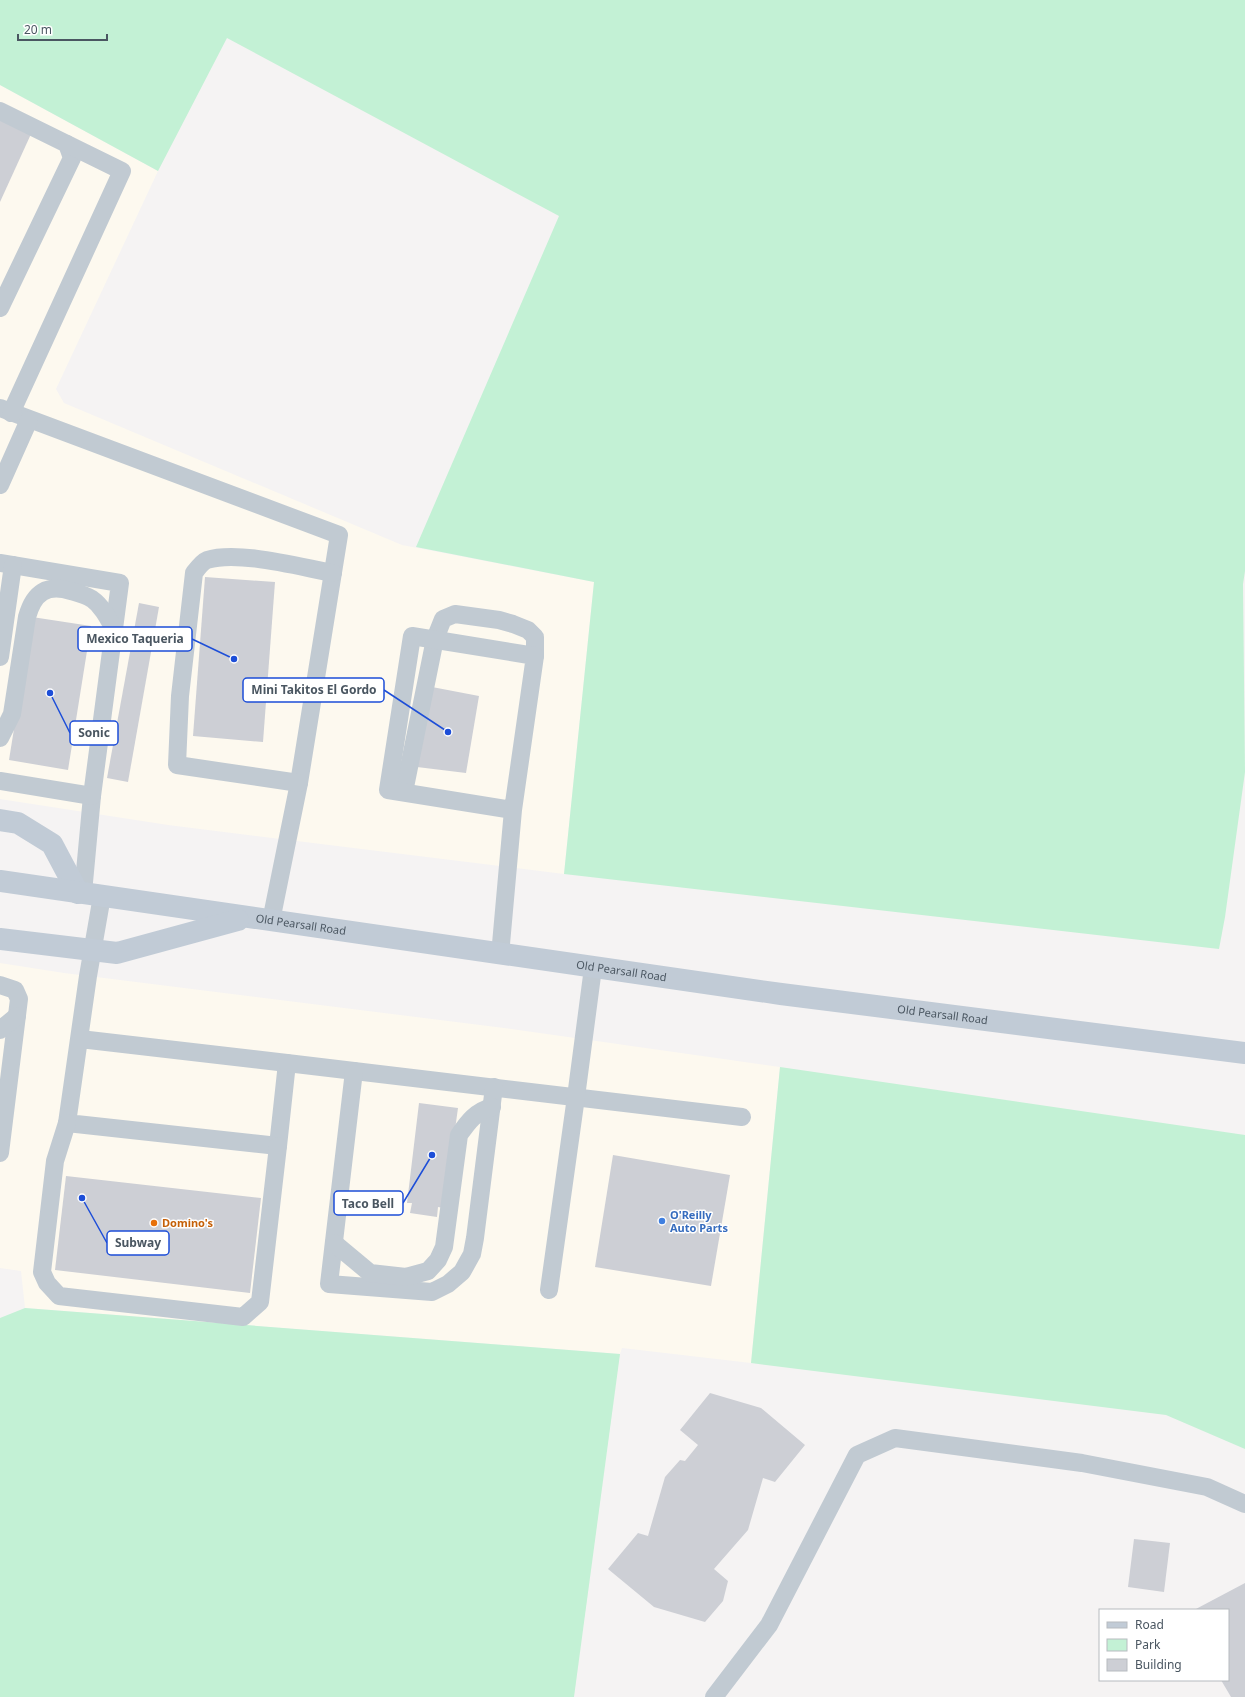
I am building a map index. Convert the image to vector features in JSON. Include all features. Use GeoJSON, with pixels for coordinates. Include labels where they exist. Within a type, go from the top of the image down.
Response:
{"type":"FeatureCollection","features":[{"type":"Feature","properties":{"kind":"main road"},"geometry":{"type":"LineString","coordinates":[[0,820],[18,823],[52,844],[88,894]]}},
{"type":"Feature","properties":{"kind":"main road","name":"Old Pearsall Road"},"geometry":{"type":"LineString","coordinates":[[0,881],[500,955],[781,994],[1245,1053]]}},
{"type":"Feature","properties":{"kind":"main road"},"geometry":{"type":"LineString","coordinates":[[0,939],[117,953],[246,918]]}},
{"type":"Feature","properties":{"kind":"lane"},"geometry":{"type":"LineString","coordinates":[[0,110],[122,171],[5,410],[339,535],[299,783],[271,921]]}},
{"type":"Feature","properties":{"kind":"lane"},"geometry":{"type":"LineString","coordinates":[[0,308],[72,158],[67,144]]}},
{"type":"Feature","properties":{"kind":"lane"},"geometry":{"type":"LineString","coordinates":[[0,485],[29,420]]}},
{"type":"Feature","properties":{"kind":"lane"},"geometry":{"type":"LineString","coordinates":[[299,783],[177,764],[180,696],[194,573],[206,560],[227,557],[249,557],[333,573]]}},
{"type":"Feature","properties":{"kind":"lane"},"geometry":{"type":"LineString","coordinates":[[0,657],[7,564],[120,583],[92,796],[88,894],[92,951],[67,1123],[55,1161],[42,1272],[47,1283],[59,1296],[243,1317],[260,1302],[287,1063]]}},
{"type":"Feature","properties":{"kind":"lane"},"geometry":{"type":"LineString","coordinates":[[0,738],[12,714],[29,609],[42,592],[51,588],[66,590],[92,599],[102,609],[114,629]]}},
{"type":"Feature","properties":{"kind":"lane"},"geometry":{"type":"LineString","coordinates":[[435,639],[443,619],[455,614],[499,620],[513,624],[528,630],[535,637],[535,656],[513,810],[500,955]]}},
{"type":"Feature","properties":{"kind":"lane"},"geometry":{"type":"LineString","coordinates":[[513,810],[388,790],[412,636],[535,656]]}},
{"type":"Feature","properties":{"kind":"lane"},"geometry":{"type":"LineString","coordinates":[[0,781],[92,796]]}},
{"type":"Feature","properties":{"kind":"lane"},"geometry":{"type":"LineString","coordinates":[[549,1290],[593,968]]}},
{"type":"Feature","properties":{"kind":"lane"},"geometry":{"type":"LineString","coordinates":[[0,985],[15,990],[19,999],[0,1153]]}},
{"type":"Feature","properties":{"kind":"lane"},"geometry":{"type":"LineString","coordinates":[[0,1030],[17,1016]]}},
{"type":"Feature","properties":{"kind":"lane"},"geometry":{"type":"LineString","coordinates":[[80,1039],[742,1117]]}},
{"type":"Feature","properties":{"kind":"lane"},"geometry":{"type":"LineString","coordinates":[[354,1071],[330,1284],[432,1292],[448,1284],[462,1272],[472,1254],[494,1087]]}},
{"type":"Feature","properties":{"kind":"lane"},"geometry":{"type":"LineString","coordinates":[[334,1243],[370,1273],[406,1277],[428,1271],[438,1260],[444,1247],[459,1135],[468,1121],[475,1115],[492,1107]]}},
{"type":"Feature","properties":{"kind":"lane"},"geometry":{"type":"LineString","coordinates":[[67,1123],[278,1146]]}},
{"type":"Feature","properties":{"kind":"lane"},"geometry":{"type":"LineString","coordinates":[[714,1697],[770,1625],[857,1455],[895,1438],[1090,1465],[1207,1487],[1245,1504]]}},
{"type":"Feature","properties":{"kind":"shaded area"},"geometry":{"type":"Polygon","coordinates":[[[0,85],[158,171],[56,389],[64,403],[402,545],[594,582],[564,874],[168,825],[0,799],[0,85]]]}},
{"type":"Feature","properties":{"kind":"shaded area"},"geometry":{"type":"Polygon","coordinates":[[[0,963],[64,973],[504,1028],[780,1067],[751,1363],[622,1348],[620,1354],[25,1308],[21,1271],[0,1268],[0,963]]]}},
{"type":"Feature","properties":{"kind":"green space"},"geometry":{"type":"Polygon","coordinates":[[[0,0],[1245,0],[1245,571],[1243,584],[1245,772],[1225,917],[1219,949],[564,874],[594,582],[416,547],[559,216],[227,38],[158,171],[0,85],[0,0]]]}},
{"type":"Feature","properties":{"kind":"green space"},"geometry":{"type":"Polygon","coordinates":[[[780,1067],[1245,1135],[1245,1449],[1166,1415],[751,1363],[780,1067]]]}},
{"type":"Feature","properties":{"kind":"green space"},"geometry":{"type":"Polygon","coordinates":[[[25,1308],[620,1354],[574,1697],[0,1697],[0,1318],[25,1308]]]}},
{"type":"Feature","properties":{"kind":"building"},"geometry":{"type":"Polygon","coordinates":[[[0,119],[31,134],[0,202],[0,119]]]}},
{"type":"Feature","properties":{"kind":"building"},"geometry":{"type":"Polygon","coordinates":[[[205,577],[275,582],[263,742],[193,736],[205,577]]]}},
{"type":"Feature","properties":{"kind":"building"},"geometry":{"type":"Polygon","coordinates":[[[139,603],[159,607],[128,782],[107,778],[139,603]]]}},
{"type":"Feature","properties":{"kind":"building"},"geometry":{"type":"Polygon","coordinates":[[[32,617],[91,626],[68,770],[9,760],[32,617]]]}},
{"type":"Feature","properties":{"kind":"building"},"geometry":{"type":"Polygon","coordinates":[[[432,687],[479,696],[466,773],[417,767],[432,687]]]}},
{"type":"Feature","properties":{"kind":"building"},"geometry":{"type":"Polygon","coordinates":[[[419,1103],[458,1108],[444,1208],[438,1207],[437,1217],[410,1213],[412,1203],[407,1203],[419,1103]]]}},
{"type":"Feature","properties":{"kind":"building","name":"O'Reilly Auto Parts"},"geometry":{"type":"Polygon","coordinates":[[[613,1155],[730,1175],[711,1286],[595,1267],[613,1155]]]}},
{"type":"Feature","properties":{"kind":"building"},"geometry":{"type":"Polygon","coordinates":[[[66,1176],[261,1198],[250,1293],[55,1270],[66,1176]]]}},
{"type":"Feature","properties":{"kind":"building"},"geometry":{"type":"Polygon","coordinates":[[[710,1393],[761,1408],[805,1445],[775,1482],[763,1478],[748,1530],[714,1569],[728,1581],[723,1601],[705,1622],[654,1607],[608,1569],[638,1533],[648,1536],[665,1477],[680,1460],[685,1461],[698,1445],[680,1430],[710,1393]]]}},
{"type":"Feature","properties":{"kind":"building"},"geometry":{"type":"Polygon","coordinates":[[[1134,1539],[1170,1543],[1164,1592],[1128,1587],[1134,1539]]]}},
{"type":"Feature","properties":{"kind":"building"},"geometry":{"type":"Polygon","coordinates":[[[1245,1583],[1245,1697],[1231,1697],[1222,1681],[1229,1681],[1229,1609],[1196,1609],[1245,1583]]]}},
{"type":"Feature","properties":{"kind":"place","name":"Mexico Taqueria"},"geometry":{"type":"Point","coordinates":[234,659]}},
{"type":"Feature","properties":{"kind":"place","name":"Sonic"},"geometry":{"type":"Point","coordinates":[50,693]}},
{"type":"Feature","properties":{"kind":"place","name":"Mini Takitos El Gordo"},"geometry":{"type":"Point","coordinates":[448,732]}},
{"type":"Feature","properties":{"kind":"place","name":"Taco Bell"},"geometry":{"type":"Point","coordinates":[432,1155]}},
{"type":"Feature","properties":{"kind":"place","name":"Subway"},"geometry":{"type":"Point","coordinates":[82,1198]}},
{"type":"Feature","properties":{"kind":"place","name":"O'Reilly Auto Parts"},"geometry":{"type":"Point","coordinates":[662,1221]}},
{"type":"Feature","properties":{"kind":"place","name":"Domino's"},"geometry":{"type":"Point","coordinates":[154,1223]}}]}
